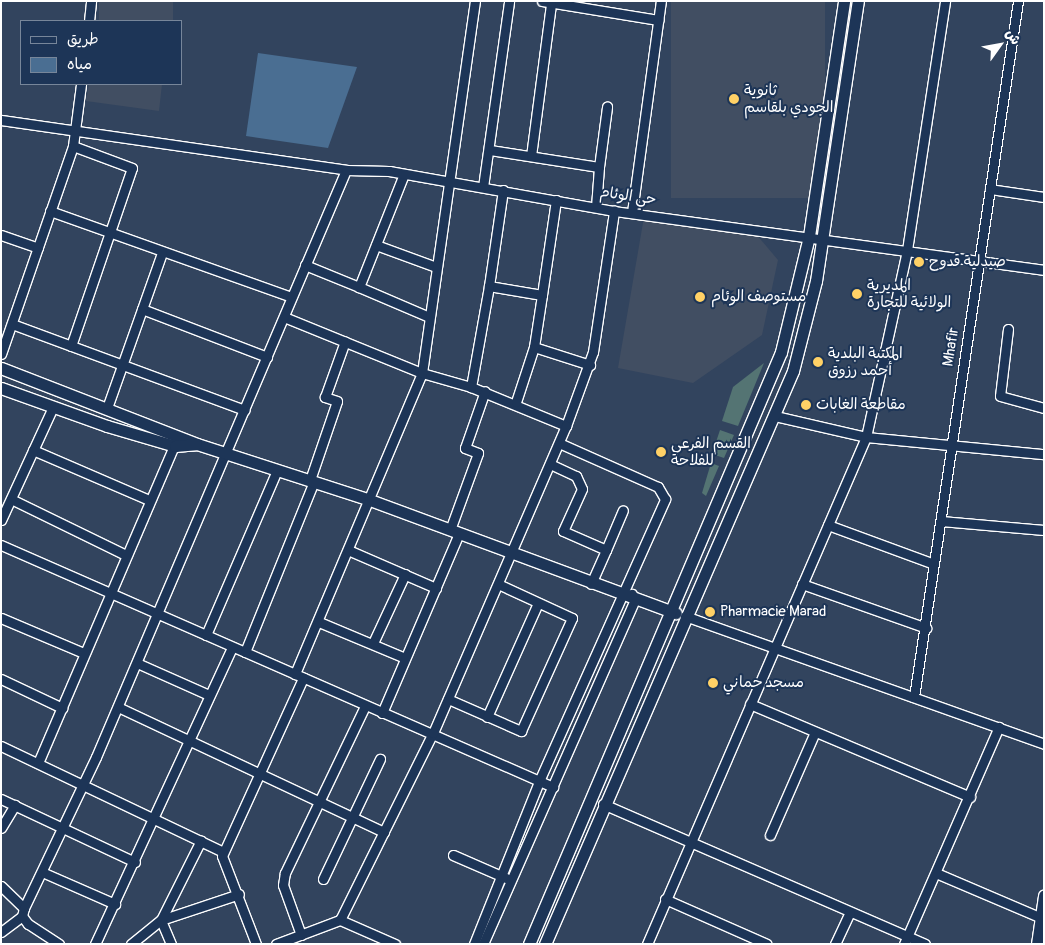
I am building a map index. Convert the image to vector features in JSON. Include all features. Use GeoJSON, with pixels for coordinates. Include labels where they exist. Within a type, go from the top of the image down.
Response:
{"type":"FeatureCollection","features":[{"type":"Feature","properties":{"kind":"street"},"geometry":{"type":"LineString","coordinates":[[89,20],[91,1]]}},
{"type":"Feature","properties":{"kind":"street"},"geometry":{"type":"LineString","coordinates":[[256,944],[239,894],[223,868],[223,852],[299,676],[348,550],[422,373],[475,1]]}},
{"type":"Feature","properties":{"kind":"street"},"geometry":{"type":"LineString","coordinates":[[483,187],[490,150],[509,1]]}},
{"type":"Feature","properties":{"kind":"street"},"geometry":{"type":"LineString","coordinates":[[542,1],[551,4],[658,20]]}},
{"type":"Feature","properties":{"kind":"street"},"geometry":{"type":"LineString","coordinates":[[632,212],[661,1]]}},
{"type":"Feature","properties":{"kind":"street"},"geometry":{"type":"LineString","coordinates":[[529,944],[670,611],[764,397],[797,296],[809,236],[844,1]]}},
{"type":"Feature","properties":{"kind":"street"},"geometry":{"type":"LineString","coordinates":[[545,944],[603,804],[775,416],[805,328],[823,238],[858,1]]}},
{"type":"Feature","properties":{"kind":"street"},"geometry":{"type":"LineString","coordinates":[[647,944],[866,437],[907,250],[945,1]]}},
{"type":"Feature","properties":{"kind":"street","name":"Mhafir"},"geometry":{"type":"LineString","coordinates":[[914,697],[926,628],[1018,1]]}},
{"type":"Feature","properties":{"kind":"street"},"geometry":{"type":"LineString","coordinates":[[531,156],[551,4]]}},
{"type":"Feature","properties":{"kind":"street"},"geometry":{"type":"LineString","coordinates":[[1,354],[73,146],[81,85]]}},
{"type":"Feature","properties":{"kind":"street"},"geometry":{"type":"LineString","coordinates":[[596,207],[607,107]]}},
{"type":"Feature","properties":{"kind":"street","name":"حي الوئام"},"geometry":{"type":"LineString","coordinates":[[1,120],[346,170],[404,174],[614,211],[809,236],[1044,270]]}},
{"type":"Feature","properties":{"kind":"street"},"geometry":{"type":"LineString","coordinates":[[71,346],[132,168],[73,146]]}},
{"type":"Feature","properties":{"kind":"street"},"geometry":{"type":"LineString","coordinates":[[490,150],[599,167]]}},
{"type":"Feature","properties":{"kind":"street"},"geometry":{"type":"LineString","coordinates":[[1,932],[23,912],[84,783],[159,614],[346,170]]}},
{"type":"Feature","properties":{"kind":"street"},"geometry":{"type":"LineString","coordinates":[[359,287],[404,174]]}},
{"type":"Feature","properties":{"kind":"street"},"geometry":{"type":"LineString","coordinates":[[990,189],[1044,197]]}},
{"type":"Feature","properties":{"kind":"street"},"geometry":{"type":"LineString","coordinates":[[471,387],[489,286],[503,190]]}},
{"type":"Feature","properties":{"kind":"street"},"geometry":{"type":"LineString","coordinates":[[516,402],[534,347],[556,200]]}},
{"type":"Feature","properties":{"kind":"street"},"geometry":{"type":"LineString","coordinates":[[50,211],[162,253],[291,297]]}},
{"type":"Feature","properties":{"kind":"street"},"geometry":{"type":"LineString","coordinates":[[276,944],[340,920],[433,733],[513,552],[590,365],[614,211]]}},
{"type":"Feature","properties":{"kind":"street"},"geometry":{"type":"LineString","coordinates":[[1,235],[38,248]]}},
{"type":"Feature","properties":{"kind":"street"},"geometry":{"type":"LineString","coordinates":[[376,245],[436,267]]}},
{"type":"Feature","properties":{"kind":"street"},"geometry":{"type":"LineString","coordinates":[[107,408],[162,253]]}},
{"type":"Feature","properties":{"kind":"street"},"geometry":{"type":"LineString","coordinates":[[305,265],[429,317]]}},
{"type":"Feature","properties":{"kind":"street"},"geometry":{"type":"LineString","coordinates":[[489,286],[542,295]]}},
{"type":"Feature","properties":{"kind":"street"},"geometry":{"type":"LineString","coordinates":[[142,309],[266,357]]}},
{"type":"Feature","properties":{"kind":"street"},"geometry":{"type":"LineString","coordinates":[[284,317],[422,373],[516,402],[566,426]]}},
{"type":"Feature","properties":{"kind":"street"},"geometry":{"type":"LineString","coordinates":[[12,324],[122,367],[246,410]]}},
{"type":"Feature","properties":{"kind":"street"},"geometry":{"type":"LineString","coordinates":[[1008,329],[1000,396],[1044,408]]}},
{"type":"Feature","properties":{"kind":"street"},"geometry":{"type":"LineString","coordinates":[[246,652],[312,481],[338,401],[325,397],[345,341]]}},
{"type":"Feature","properties":{"kind":"street"},"geometry":{"type":"LineString","coordinates":[[534,347],[590,365]]}},
{"type":"Feature","properties":{"kind":"street"},"geometry":{"type":"LineString","coordinates":[[1,368],[107,408],[177,440]]}},
{"type":"Feature","properties":{"kind":"street"},"geometry":{"type":"LineString","coordinates":[[1,388],[53,407],[177,440],[227,451],[513,552],[591,584],[624,590],[635,600],[775,647],[1044,744]]}},
{"type":"Feature","properties":{"kind":"street"},"geometry":{"type":"LineString","coordinates":[[382,714],[436,588],[455,532],[478,453],[465,448],[485,392]]}},
{"type":"Feature","properties":{"kind":"street"},"geometry":{"type":"LineString","coordinates":[[1,520],[53,407]]}},
{"type":"Feature","properties":{"kind":"street"},"geometry":{"type":"LineString","coordinates":[[775,416],[866,437],[951,448],[1044,454]]}},
{"type":"Feature","properties":{"kind":"street"},"geometry":{"type":"LineString","coordinates":[[38,763],[109,592],[177,440]]}},
{"type":"Feature","properties":{"kind":"street"},"geometry":{"type":"LineString","coordinates":[[474,944],[540,779],[665,502],[664,492],[559,443]]}},
{"type":"Feature","properties":{"kind":"street"},"geometry":{"type":"LineString","coordinates":[[33,450],[150,500]]}},
{"type":"Feature","properties":{"kind":"street"},"geometry":{"type":"LineString","coordinates":[[550,464],[576,476],[582,489],[563,531],[606,550]]}},
{"type":"Feature","properties":{"kind":"street"},"geometry":{"type":"LineString","coordinates":[[206,635],[277,470]]}},
{"type":"Feature","properties":{"kind":"street"},"geometry":{"type":"LineString","coordinates":[[11,499],[126,555]]}},
{"type":"Feature","properties":{"kind":"street"},"geometry":{"type":"LineString","coordinates":[[591,584],[623,510]]}},
{"type":"Feature","properties":{"kind":"street"},"geometry":{"type":"LineString","coordinates":[[941,521],[1044,530]]}},
{"type":"Feature","properties":{"kind":"street"},"geometry":{"type":"LineString","coordinates":[[828,525],[934,564]]}},
{"type":"Feature","properties":{"kind":"street"},"geometry":{"type":"LineString","coordinates":[[1,545],[246,652],[382,714],[433,733],[540,779],[553,787]]}},
{"type":"Feature","properties":{"kind":"street"},"geometry":{"type":"LineString","coordinates":[[348,550],[436,588]]}},
{"type":"Feature","properties":{"kind":"street"},"geometry":{"type":"LineString","coordinates":[[373,643],[405,574]]}},
{"type":"Feature","properties":{"kind":"street"},"geometry":{"type":"LineString","coordinates":[[448,700],[522,731],[572,618],[498,584]]}},
{"type":"Feature","properties":{"kind":"street"},"geometry":{"type":"LineString","coordinates":[[802,584],[926,628]]}},
{"type":"Feature","properties":{"kind":"street"},"geometry":{"type":"LineString","coordinates":[[483,944],[635,600]]}},
{"type":"Feature","properties":{"kind":"street"},"geometry":{"type":"LineString","coordinates":[[488,717],[538,602]]}},
{"type":"Feature","properties":{"kind":"street"},"geometry":{"type":"LineString","coordinates":[[1,618],[84,653]]}},
{"type":"Feature","properties":{"kind":"street"},"geometry":{"type":"LineString","coordinates":[[319,622],[405,658]]}},
{"type":"Feature","properties":{"kind":"street"},"geometry":{"type":"LineString","coordinates":[[95,944],[116,904],[156,817],[188,739],[232,647]]}},
{"type":"Feature","properties":{"kind":"street"},"geometry":{"type":"LineString","coordinates":[[137,663],[209,695]]}},
{"type":"Feature","properties":{"kind":"street"},"geometry":{"type":"LineString","coordinates":[[1,678],[62,708]]}},
{"type":"Feature","properties":{"kind":"street"},"geometry":{"type":"LineString","coordinates":[[750,704],[970,797]]}},
{"type":"Feature","properties":{"kind":"street"},"geometry":{"type":"LineString","coordinates":[[301,935],[283,885],[320,800],[365,706]]}},
{"type":"Feature","properties":{"kind":"street"},"geometry":{"type":"LineString","coordinates":[[118,707],[320,800],[384,832]]}},
{"type":"Feature","properties":{"kind":"street"},"geometry":{"type":"LineString","coordinates":[[905,940],[970,797],[999,727]]}},
{"type":"Feature","properties":{"kind":"street"},"geometry":{"type":"LineString","coordinates":[[770,835],[815,732]]}},
{"type":"Feature","properties":{"kind":"street"},"geometry":{"type":"LineString","coordinates":[[1,746],[156,817],[223,852]]}},
{"type":"Feature","properties":{"kind":"street"},"geometry":{"type":"LineString","coordinates":[[323,879],[380,759]]}},
{"type":"Feature","properties":{"kind":"street"},"geometry":{"type":"LineString","coordinates":[[1,799],[135,862]]}},
{"type":"Feature","properties":{"kind":"street"},"geometry":{"type":"LineString","coordinates":[[603,804],[850,912],[905,940],[926,944]]}},
{"type":"Feature","properties":{"kind":"street"},"geometry":{"type":"LineString","coordinates":[[1,828],[15,805]]}},
{"type":"Feature","properties":{"kind":"street"},"geometry":{"type":"LineString","coordinates":[[171,944],[161,920],[201,840]]}},
{"type":"Feature","properties":{"kind":"street"},"geometry":{"type":"LineString","coordinates":[[453,855],[511,880]]}},
{"type":"Feature","properties":{"kind":"street"},"geometry":{"type":"LineString","coordinates":[[42,872],[116,904]]}},
{"type":"Feature","properties":{"kind":"street"},"geometry":{"type":"LineString","coordinates":[[936,873],[1042,918]]}},
{"type":"Feature","properties":{"kind":"street"},"geometry":{"type":"LineString","coordinates":[[1,886],[23,912],[59,944]]}},
{"type":"Feature","properties":{"kind":"street"},"geometry":{"type":"LineString","coordinates":[[131,944],[161,920],[239,894]]}},
{"type":"Feature","properties":{"kind":"street"},"geometry":{"type":"LineString","coordinates":[[1037,944],[1044,896]]}},
{"type":"Feature","properties":{"kind":"street"},"geometry":{"type":"LineString","coordinates":[[665,899],[767,944]]}},
{"type":"Feature","properties":{"kind":"street"},"geometry":{"type":"LineString","coordinates":[[834,944],[850,912]]}},
{"type":"Feature","properties":{"kind":"street"},"geometry":{"type":"LineString","coordinates":[[340,920],[395,944]]}},
{"type":"Feature","properties":{"kind":"shaded area"},"geometry":{"type":"Polygon","coordinates":[[[99,1],[173,1],[173,20],[99,20],[99,1]]]}},
{"type":"Feature","properties":{"kind":"shaded area","name":"ثانوية الجودي بلقاسم"},"geometry":{"type":"Polygon","coordinates":[[[671,1],[825,1],[825,198],[671,198],[671,1]]]}},
{"type":"Feature","properties":{"kind":"shaded area"},"geometry":{"type":"Polygon","coordinates":[[[89,85],[162,85],[159,111],[86,101],[89,85]]]}},
{"type":"Feature","properties":{"kind":"shaded area","name":"مستوصف الوئام"},"geometry":{"type":"Polygon","coordinates":[[[644,217],[756,234],[778,260],[762,335],[693,383],[618,368],[644,217]]]}},
{"type":"Feature","properties":{"kind":"green space"},"geometry":{"type":"Polygon","coordinates":[[[764,363],[738,426],[722,421],[733,387],[764,363]]]}},
{"type":"Feature","properties":{"kind":"green space"},"geometry":{"type":"Polygon","coordinates":[[[720,430],[734,435],[724,458],[712,454],[720,430]]]}},
{"type":"Feature","properties":{"kind":"green space"},"geometry":{"type":"Polygon","coordinates":[[[711,463],[719,466],[706,496],[702,493],[711,463]]]}},
{"type":"Feature","properties":{"kind":"water"},"geometry":{"type":"Polygon","coordinates":[[[258,53],[357,67],[328,148],[246,136],[258,53]]]}},
{"type":"Feature","properties":{"kind":"place","name":"ثانوية الجودي بلقاسم"},"geometry":{"type":"Point","coordinates":[734,99]}},
{"type":"Feature","properties":{"kind":"place","name":"صيدلية قدوح"},"geometry":{"type":"Point","coordinates":[919,262]}},
{"type":"Feature","properties":{"kind":"place","name":"المديرية الولائية للتجارة"},"geometry":{"type":"Point","coordinates":[857,294]}},
{"type":"Feature","properties":{"kind":"place","name":"مستوصف الوئام"},"geometry":{"type":"Point","coordinates":[700,297]}},
{"type":"Feature","properties":{"kind":"place","name":"المكتبة البلدية أحمد رزوق"},"geometry":{"type":"Point","coordinates":[818,362]}},
{"type":"Feature","properties":{"kind":"place","name":"مقاطعة الغابات"},"geometry":{"type":"Point","coordinates":[806,405]}},
{"type":"Feature","properties":{"kind":"place","name":"القسم الفرعي للفلاحة"},"geometry":{"type":"Point","coordinates":[661,452]}},
{"type":"Feature","properties":{"kind":"place","name":"Pharmacie Marad"},"geometry":{"type":"Point","coordinates":[710,612]}},
{"type":"Feature","properties":{"kind":"place","name":"مسجد حماني"},"geometry":{"type":"Point","coordinates":[713,683]}}]}
